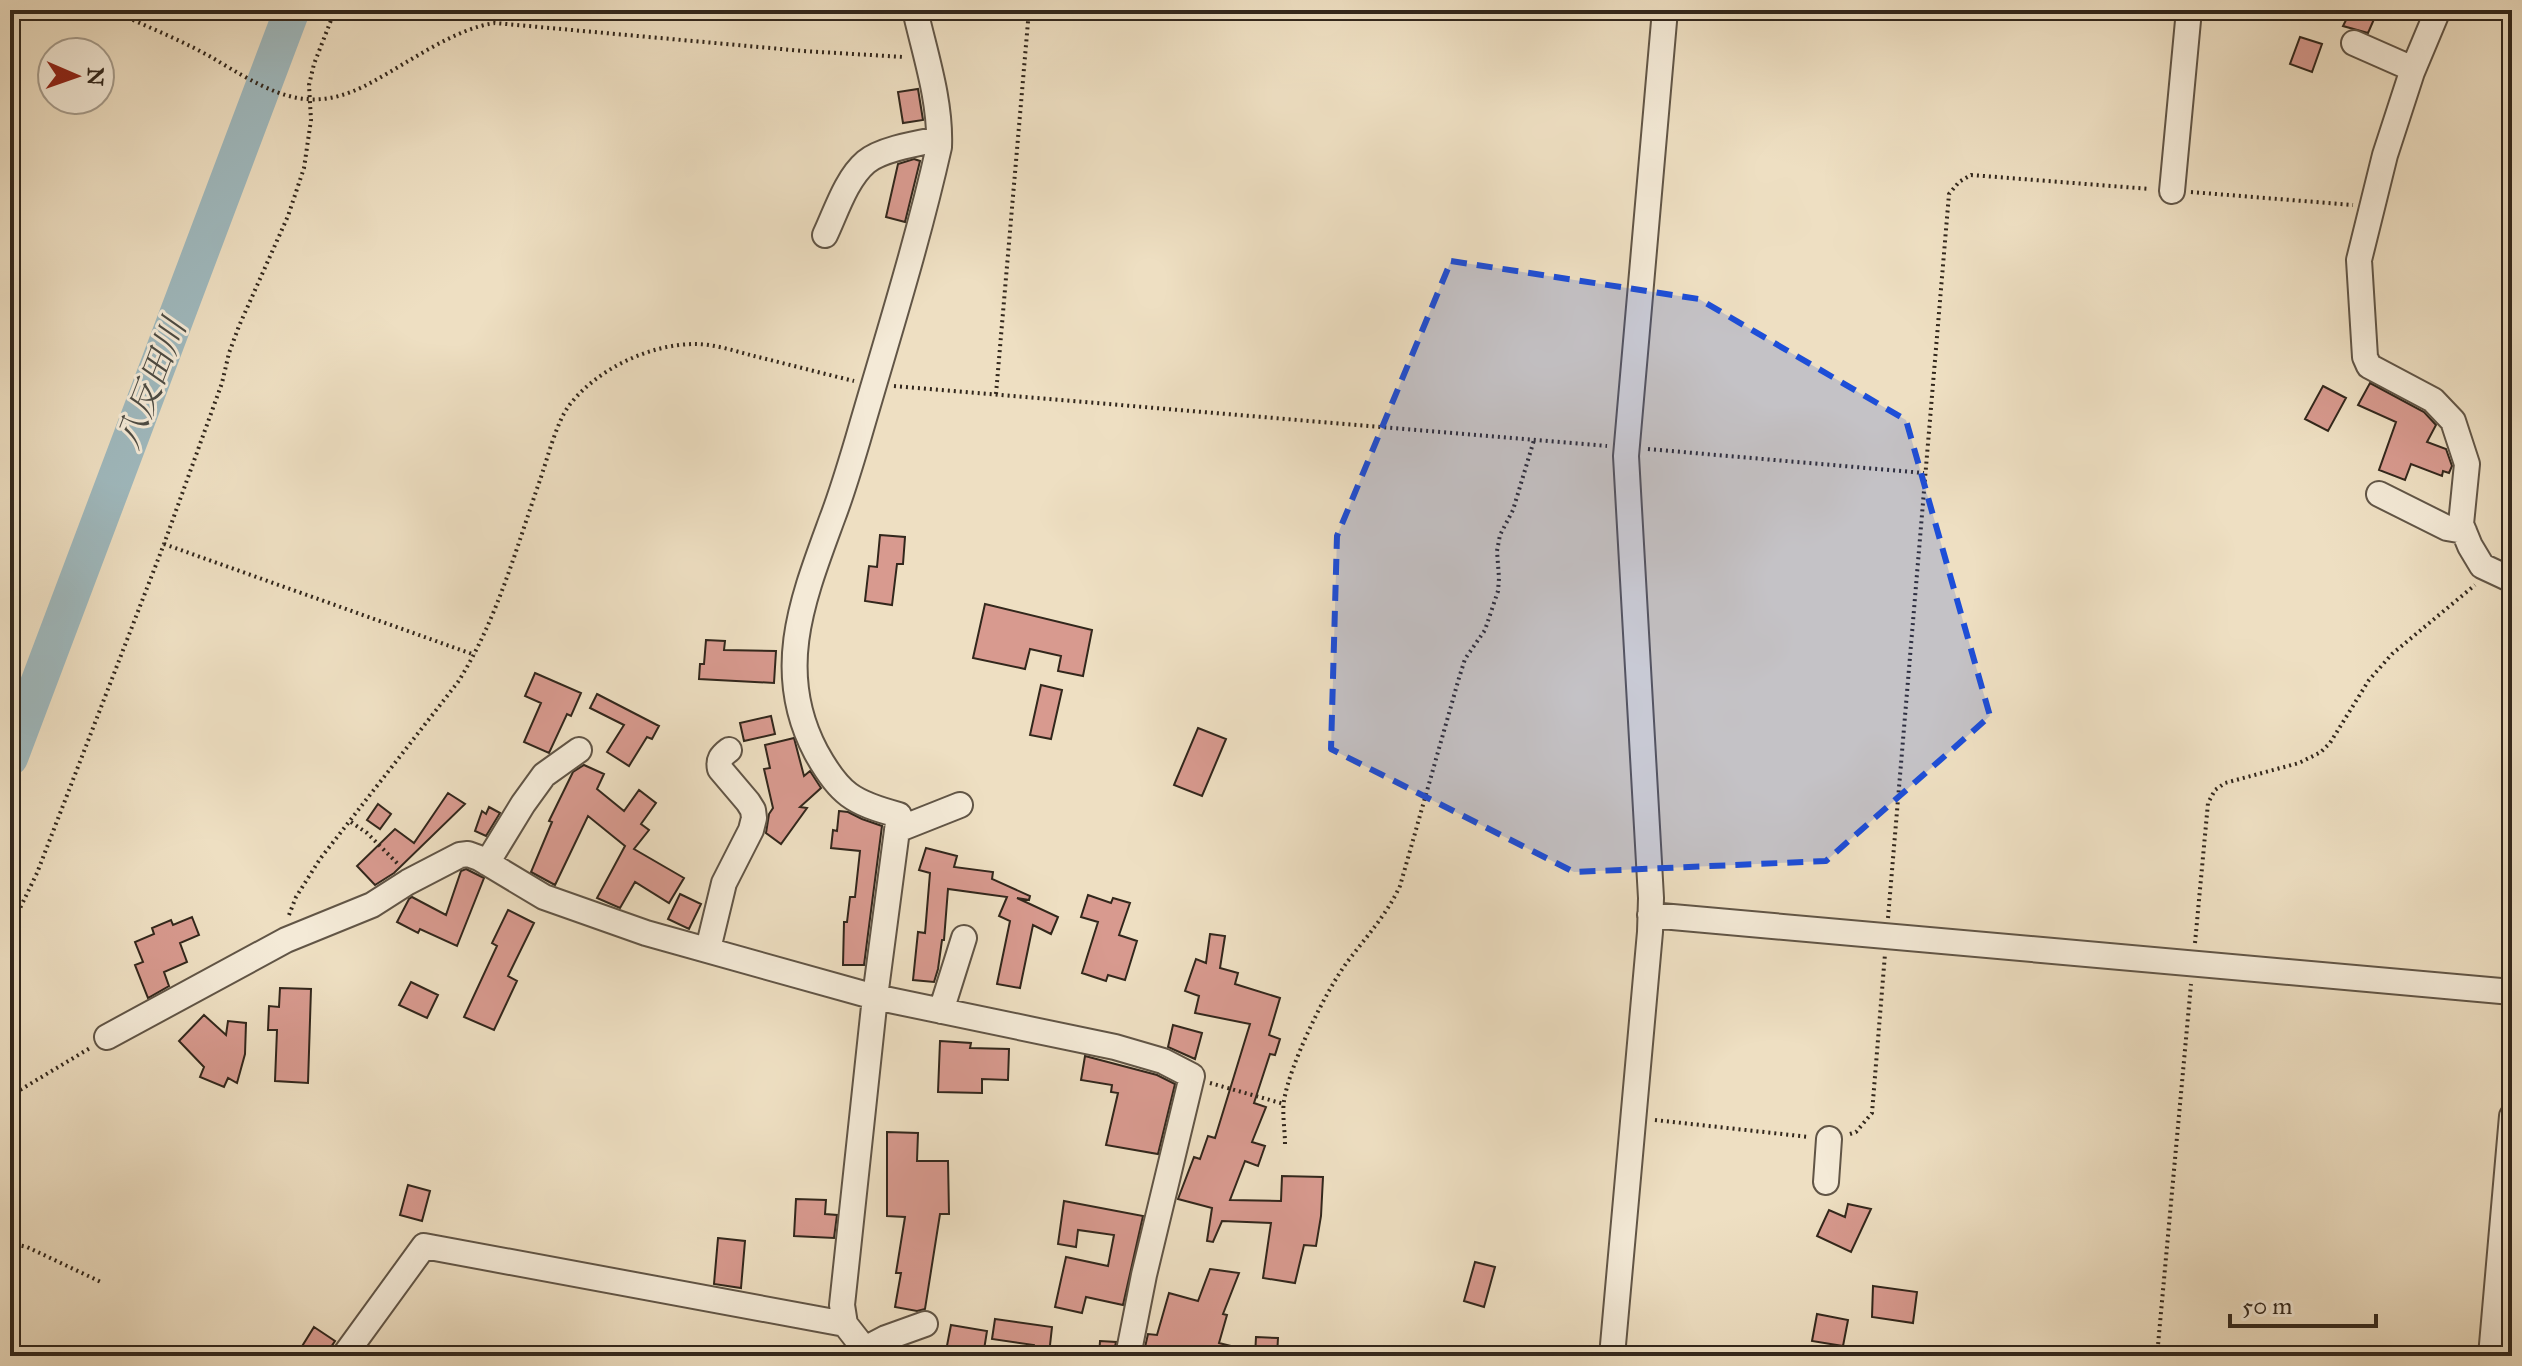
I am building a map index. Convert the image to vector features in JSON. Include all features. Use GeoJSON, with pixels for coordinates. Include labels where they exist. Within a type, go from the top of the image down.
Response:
{"type":"FeatureCollection","features":[{"type":"Feature","properties":{"kind":"street"},"geometry":{"type":"LineString","coordinates":[[915,10],[933,86],[939,139],[933,173],[842,491],[798,620],[795,678],[796,700],[803,723],[825,768],[838,786],[866,806],[899,815],[875,997],[842,1305],[845,1324],[867,1352],[886,1338],[925,1324]]}},
{"type":"Feature","properties":{"kind":"street"},"geometry":{"type":"LineString","coordinates":[[1612,1356],[1650,915],[1627,448],[1665,10]]}},
{"type":"Feature","properties":{"kind":"street"},"geometry":{"type":"LineString","coordinates":[[2172,191],[2189,10]]}},
{"type":"Feature","properties":{"kind":"street"},"geometry":{"type":"LineString","coordinates":[[2438,10],[2413,69],[2385,155],[2359,260],[2365,357],[2369,366],[2433,400],[2453,421],[2467,464],[2461,524],[2482,566],[2512,580]]}},
{"type":"Feature","properties":{"kind":"street"},"geometry":{"type":"LineString","coordinates":[[2354,43],[2413,69]]}},
{"type":"Feature","properties":{"kind":"street"},"geometry":{"type":"LineString","coordinates":[[825,235],[852,180],[865,163],[897,149],[939,139]]}},
{"type":"Feature","properties":{"kind":"street"},"geometry":{"type":"LineString","coordinates":[[2379,494],[2437,523],[2464,531]]}},
{"type":"Feature","properties":{"kind":"street"},"geometry":{"type":"LineString","coordinates":[[487,863],[544,775],[579,750]]}},
{"type":"Feature","properties":{"kind":"street"},"geometry":{"type":"LineString","coordinates":[[708,949],[724,883],[754,818],[748,802],[720,769],[721,757],[729,750]]}},
{"type":"Feature","properties":{"kind":"street"},"geometry":{"type":"LineString","coordinates":[[897,830],[960,805]]}},
{"type":"Feature","properties":{"kind":"street"},"geometry":{"type":"LineString","coordinates":[[107,1037],[286,940],[372,905],[416,878],[460,855],[468,854],[544,897],[646,933],[875,997],[1115,1047],[1163,1061],[1192,1078],[1144,1275],[1128,1356]]}},
{"type":"Feature","properties":{"kind":"street"},"geometry":{"type":"LineString","coordinates":[[1650,915],[2512,992]]}},
{"type":"Feature","properties":{"kind":"street"},"geometry":{"type":"LineString","coordinates":[[941,1011],[964,938]]}},
{"type":"Feature","properties":{"kind":"street"},"geometry":{"type":"LineString","coordinates":[[2491,1356],[2512,1116]]}},
{"type":"Feature","properties":{"kind":"street"},"geometry":{"type":"LineString","coordinates":[[1826,1182],[1829,1139]]}},
{"type":"Feature","properties":{"kind":"street"},"geometry":{"type":"LineString","coordinates":[[344,1356],[424,1246],[845,1324]]}},
{"type":"Feature","properties":{"kind":"path"},"geometry":{"type":"LineString","coordinates":[[111,10],[287,97],[310,100],[356,92],[453,38],[485,24],[495,23],[803,51],[926,58]]}},
{"type":"Feature","properties":{"kind":"path"},"geometry":{"type":"LineString","coordinates":[[10,929],[37,873],[164,544],[222,383],[239,326],[288,216],[304,168],[311,120],[309,85],[335,10]]}},
{"type":"Feature","properties":{"kind":"path"},"geometry":{"type":"LineString","coordinates":[[995,395],[1029,10]]}},
{"type":"Feature","properties":{"kind":"path"},"geometry":{"type":"LineString","coordinates":[[1634,1117],[1829,1139],[1856,1132],[1872,1113],[1949,194],[1959,182],[1971,175],[2372,206]]}},
{"type":"Feature","properties":{"kind":"path"},"geometry":{"type":"LineString","coordinates":[[286,940],[285,925],[296,897],[320,859],[458,682],[475,655],[492,617],[568,408],[595,380],[620,364],[649,352],[696,344],[729,349],[873,385],[1924,473]]}},
{"type":"Feature","properties":{"kind":"path"},"geometry":{"type":"LineString","coordinates":[[1285,1144],[1284,1104],[1287,1087],[1304,1043],[1328,993],[1347,962],[1393,902],[1400,886],[1445,720],[1465,659],[1485,630],[1498,591],[1497,551],[1500,535],[1513,510],[1534,440]]}},
{"type":"Feature","properties":{"kind":"path"},"geometry":{"type":"LineString","coordinates":[[164,544],[475,655]]}},
{"type":"Feature","properties":{"kind":"path"},"geometry":{"type":"LineString","coordinates":[[2157,1356],[2208,803],[2215,790],[2225,783],[2299,763],[2321,752],[2330,743],[2369,680],[2392,654],[2468,592],[2487,569]]}},
{"type":"Feature","properties":{"kind":"path"},"geometry":{"type":"LineString","coordinates":[[351,821],[416,878]]}},
{"type":"Feature","properties":{"kind":"path"},"geometry":{"type":"LineString","coordinates":[[10,1096],[107,1037]]}},
{"type":"Feature","properties":{"kind":"path"},"geometry":{"type":"LineString","coordinates":[[1192,1078],[1284,1104]]}},
{"type":"Feature","properties":{"kind":"path"},"geometry":{"type":"LineString","coordinates":[[10,1243],[27,1247],[101,1282]]}},
{"type":"Feature","properties":{"kind":"highlighted area"},"geometry":{"type":"Polygon","coordinates":[[[1451,261],[1699,299],[1906,420],[1990,716],[1826,861],[1574,872],[1331,749],[1337,536],[1451,261]]]}},
{"type":"Feature","properties":{"kind":"building"},"geometry":{"type":"Polygon","coordinates":[[[2351,10],[2378,10],[2368,33],[2343,26],[2351,10]]]}},
{"type":"Feature","properties":{"kind":"building"},"geometry":{"type":"Polygon","coordinates":[[[2300,37],[2322,44],[2312,72],[2290,64],[2300,37]]]}},
{"type":"Feature","properties":{"kind":"building"},"geometry":{"type":"Polygon","coordinates":[[[918,89],[923,120],[903,123],[898,92],[918,89]]]}},
{"type":"Feature","properties":{"kind":"building"},"geometry":{"type":"Polygon","coordinates":[[[914,159],[920,161],[905,222],[886,217],[898,164],[914,159]]]}},
{"type":"Feature","properties":{"kind":"building"},"geometry":{"type":"Polygon","coordinates":[[[2370,383],[2424,412],[2436,425],[2427,442],[2446,449],[2452,466],[2449,473],[2443,471],[2442,476],[2411,464],[2405,480],[2379,470],[2396,422],[2358,405],[2370,383]]]}},
{"type":"Feature","properties":{"kind":"building"},"geometry":{"type":"Polygon","coordinates":[[[2323,386],[2346,398],[2328,431],[2305,419],[2323,386]]]}},
{"type":"Feature","properties":{"kind":"building"},"geometry":{"type":"Polygon","coordinates":[[[880,535],[905,537],[903,564],[897,564],[892,605],[865,601],[869,566],[877,567],[880,535]]]}},
{"type":"Feature","properties":{"kind":"building"},"geometry":{"type":"Polygon","coordinates":[[[985,604],[1092,630],[1083,676],[1058,671],[1061,656],[1030,649],[1025,669],[973,658],[985,604]]]}},
{"type":"Feature","properties":{"kind":"building"},"geometry":{"type":"Polygon","coordinates":[[[706,640],[725,641],[724,650],[776,651],[774,683],[699,679],[706,640]]]}},
{"type":"Feature","properties":{"kind":"building"},"geometry":{"type":"Polygon","coordinates":[[[535,673],[581,693],[571,716],[567,714],[549,753],[524,742],[541,703],[525,696],[535,673]]]}},
{"type":"Feature","properties":{"kind":"building"},"geometry":{"type":"Polygon","coordinates":[[[1041,685],[1062,690],[1051,739],[1030,735],[1041,685]]]}},
{"type":"Feature","properties":{"kind":"building"},"geometry":{"type":"Polygon","coordinates":[[[597,694],[659,726],[652,739],[647,737],[629,766],[607,752],[624,725],[590,708],[597,694]]]}},
{"type":"Feature","properties":{"kind":"building"},"geometry":{"type":"Polygon","coordinates":[[[771,716],[775,734],[744,741],[740,723],[771,716]]]}},
{"type":"Feature","properties":{"kind":"building"},"geometry":{"type":"Polygon","coordinates":[[[1198,728],[1226,739],[1202,796],[1174,785],[1198,728]]]}},
{"type":"Feature","properties":{"kind":"building"},"geometry":{"type":"Polygon","coordinates":[[[794,738],[804,776],[810,771],[821,788],[800,807],[807,808],[781,844],[766,833],[773,808],[764,769],[770,768],[765,745],[794,738]]]}},
{"type":"Feature","properties":{"kind":"building"},"geometry":{"type":"Polygon","coordinates":[[[584,765],[604,774],[597,789],[624,811],[639,790],[656,803],[641,824],[649,830],[634,849],[684,878],[669,903],[635,882],[620,908],[597,898],[625,846],[588,816],[555,885],[531,872],[552,822],[549,821],[573,772],[584,765]]]}},
{"type":"Feature","properties":{"kind":"building"},"geometry":{"type":"Polygon","coordinates":[[[448,793],[465,804],[394,873],[375,885],[357,866],[395,829],[414,843],[448,793]]]}},
{"type":"Feature","properties":{"kind":"building"},"geometry":{"type":"Polygon","coordinates":[[[378,804],[391,814],[380,829],[367,820],[378,804]]]}},
{"type":"Feature","properties":{"kind":"building"},"geometry":{"type":"Polygon","coordinates":[[[489,807],[500,813],[486,836],[475,831],[482,811],[486,814],[489,807]]]}},
{"type":"Feature","properties":{"kind":"building"},"geometry":{"type":"Polygon","coordinates":[[[839,811],[882,826],[864,965],[843,965],[844,922],[847,922],[850,897],[855,897],[860,851],[831,848],[839,811]]]}},
{"type":"Feature","properties":{"kind":"building"},"geometry":{"type":"Polygon","coordinates":[[[926,848],[957,856],[954,867],[993,872],[992,879],[1030,896],[1029,900],[1017,898],[1058,917],[1051,934],[1033,925],[1020,988],[997,984],[1010,921],[999,916],[1007,897],[948,889],[944,940],[934,982],[913,980],[918,932],[925,933],[930,873],[919,870],[926,848]]]}},
{"type":"Feature","properties":{"kind":"building"},"geometry":{"type":"Polygon","coordinates":[[[466,869],[484,878],[457,946],[420,929],[418,933],[397,922],[412,897],[446,915],[461,871],[466,869]]]}},
{"type":"Feature","properties":{"kind":"building"},"geometry":{"type":"Polygon","coordinates":[[[680,894],[701,904],[689,929],[668,919],[680,894]]]}},
{"type":"Feature","properties":{"kind":"building"},"geometry":{"type":"Polygon","coordinates":[[[1088,895],[1111,903],[1113,898],[1130,903],[1119,935],[1137,941],[1125,980],[1108,975],[1106,981],[1082,973],[1098,922],[1081,917],[1088,895]]]}},
{"type":"Feature","properties":{"kind":"building"},"geometry":{"type":"Polygon","coordinates":[[[508,910],[534,923],[508,976],[517,981],[494,1030],[464,1017],[497,946],[492,943],[508,910]]]}},
{"type":"Feature","properties":{"kind":"building"},"geometry":{"type":"Polygon","coordinates":[[[192,917],[199,935],[180,943],[187,962],[164,972],[169,986],[148,998],[135,965],[143,962],[135,942],[154,934],[152,928],[171,920],[173,925],[192,917]]]}},
{"type":"Feature","properties":{"kind":"building"},"geometry":{"type":"Polygon","coordinates":[[[1210,934],[1225,936],[1220,968],[1238,973],[1235,984],[1280,998],[1269,1035],[1280,1039],[1275,1055],[1270,1054],[1254,1103],[1266,1107],[1252,1142],[1265,1146],[1258,1166],[1245,1161],[1230,1200],[1281,1201],[1282,1176],[1323,1177],[1316,1246],[1304,1245],[1295,1283],[1263,1278],[1271,1223],[1222,1221],[1213,1242],[1207,1241],[1212,1208],[1178,1199],[1194,1157],[1200,1159],[1208,1136],[1215,1138],[1250,1024],[1195,1013],[1199,996],[1185,991],[1196,959],[1206,963],[1210,934]]]}},
{"type":"Feature","properties":{"kind":"building"},"geometry":{"type":"Polygon","coordinates":[[[411,982],[438,995],[427,1018],[399,1005],[411,982]]]}},
{"type":"Feature","properties":{"kind":"building"},"geometry":{"type":"Polygon","coordinates":[[[280,988],[311,989],[308,1083],[275,1081],[277,1030],[268,1030],[269,1006],[279,1007],[280,988]]]}},
{"type":"Feature","properties":{"kind":"building"},"geometry":{"type":"Polygon","coordinates":[[[204,1015],[226,1035],[228,1021],[246,1023],[245,1054],[237,1083],[228,1078],[224,1087],[200,1077],[204,1067],[179,1041],[204,1015]]]}},
{"type":"Feature","properties":{"kind":"building"},"geometry":{"type":"Polygon","coordinates":[[[1173,1025],[1202,1033],[1195,1059],[1168,1047],[1173,1025]]]}},
{"type":"Feature","properties":{"kind":"building"},"geometry":{"type":"Polygon","coordinates":[[[940,1041],[971,1043],[970,1048],[1009,1049],[1008,1080],[982,1079],[982,1093],[938,1092],[940,1041]]]}},
{"type":"Feature","properties":{"kind":"building"},"geometry":{"type":"Polygon","coordinates":[[[1085,1056],[1157,1075],[1175,1084],[1158,1154],[1106,1145],[1118,1093],[1111,1092],[1112,1085],[1081,1080],[1085,1056]]]}},
{"type":"Feature","properties":{"kind":"building"},"geometry":{"type":"Polygon","coordinates":[[[887,1132],[918,1133],[917,1161],[948,1161],[949,1214],[940,1214],[925,1309],[917,1311],[895,1307],[901,1273],[896,1273],[905,1217],[887,1216],[887,1132]]]}},
{"type":"Feature","properties":{"kind":"building"},"geometry":{"type":"Polygon","coordinates":[[[408,1185],[430,1191],[422,1221],[400,1215],[408,1185]]]}},
{"type":"Feature","properties":{"kind":"building"},"geometry":{"type":"Polygon","coordinates":[[[796,1199],[826,1200],[825,1214],[837,1215],[834,1238],[794,1236],[796,1199]]]}},
{"type":"Feature","properties":{"kind":"building"},"geometry":{"type":"Polygon","coordinates":[[[1064,1201],[1143,1216],[1123,1305],[1086,1297],[1082,1313],[1055,1307],[1066,1257],[1108,1266],[1114,1235],[1078,1230],[1076,1247],[1058,1244],[1064,1201]]]}},
{"type":"Feature","properties":{"kind":"building"},"geometry":{"type":"Polygon","coordinates":[[[1848,1204],[1871,1209],[1851,1252],[1817,1236],[1829,1210],[1845,1217],[1848,1204]]]}},
{"type":"Feature","properties":{"kind":"building"},"geometry":{"type":"Polygon","coordinates":[[[718,1238],[745,1241],[741,1288],[714,1284],[718,1238]]]}},
{"type":"Feature","properties":{"kind":"building"},"geometry":{"type":"Polygon","coordinates":[[[1475,1262],[1495,1267],[1484,1307],[1464,1301],[1475,1262]]]}},
{"type":"Feature","properties":{"kind":"building"},"geometry":{"type":"Polygon","coordinates":[[[1210,1269],[1239,1273],[1223,1314],[1227,1315],[1219,1343],[1247,1350],[1246,1356],[1143,1356],[1148,1334],[1157,1335],[1169,1293],[1198,1301],[1210,1269]]]}},
{"type":"Feature","properties":{"kind":"building"},"geometry":{"type":"Polygon","coordinates":[[[1873,1286],[1917,1292],[1913,1323],[1872,1317],[1873,1286]]]}},
{"type":"Feature","properties":{"kind":"building"},"geometry":{"type":"Polygon","coordinates":[[[1817,1314],[1848,1320],[1843,1346],[1812,1341],[1817,1314]]]}},
{"type":"Feature","properties":{"kind":"building"},"geometry":{"type":"Polygon","coordinates":[[[995,1319],[1052,1327],[1049,1354],[1034,1352],[1034,1345],[992,1339],[995,1319]]]}},
{"type":"Feature","properties":{"kind":"building"},"geometry":{"type":"Polygon","coordinates":[[[951,1325],[987,1331],[983,1356],[945,1356],[951,1325]]]}},
{"type":"Feature","properties":{"kind":"building"},"geometry":{"type":"Polygon","coordinates":[[[314,1327],[335,1341],[325,1356],[296,1356],[314,1327]]]}},
{"type":"Feature","properties":{"kind":"building"},"geometry":{"type":"Polygon","coordinates":[[[1256,1337],[1278,1338],[1277,1356],[1255,1356],[1256,1337]]]}},
{"type":"Feature","properties":{"kind":"building"},"geometry":{"type":"Polygon","coordinates":[[[1100,1341],[1116,1342],[1113,1356],[1099,1356],[1100,1341]]]}},
{"type":"Feature","properties":{"kind":"waterway","name":"八反田川"},"geometry":{"type":"LineString","coordinates":[[10,758],[292,10]]}}]}
